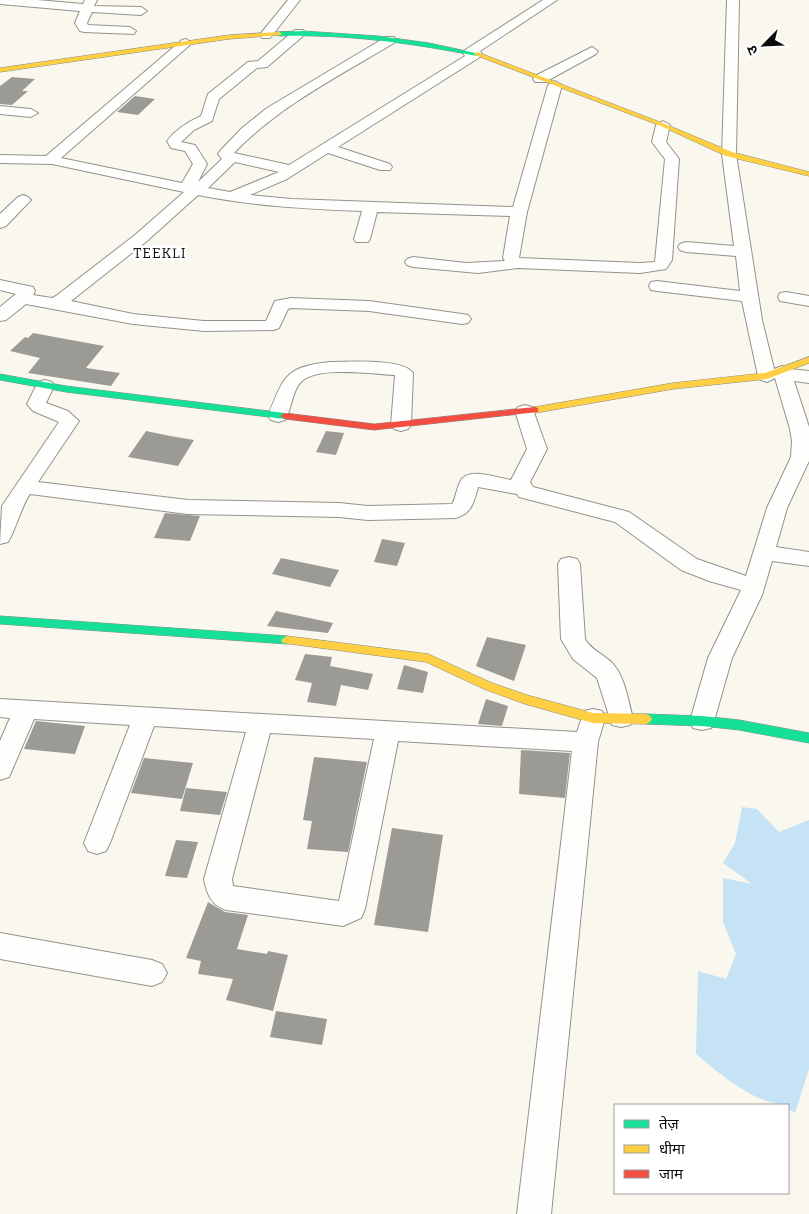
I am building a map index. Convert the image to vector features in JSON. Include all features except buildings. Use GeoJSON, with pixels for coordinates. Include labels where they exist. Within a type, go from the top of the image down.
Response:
{"type":"FeatureCollection","features":[{"type":"Feature","properties":{"kind":"street"},"geometry":{"type":"LineString","coordinates":[[0,0],[144,5],[119,53]]}},
{"type":"Feature","properties":{"kind":"street"},"geometry":{"type":"LineString","coordinates":[[266,34],[294,0]]}},
{"type":"Feature","properties":{"kind":"street"},"geometry":{"type":"LineString","coordinates":[[230,197],[291,170],[551,0]]}},
{"type":"Feature","properties":{"kind":"street"},"geometry":{"type":"LineString","coordinates":[[702,721],[720,658],[754,586],[777,508],[801,457],[801,435],[778,374],[753,320],[729,154],[733,0]]}},
{"type":"Feature","properties":{"kind":"street"},"geometry":{"type":"LineString","coordinates":[[89,4],[81,23],[84,28],[130,31]]}},
{"type":"Feature","properties":{"kind":"street"},"geometry":{"type":"LineString","coordinates":[[56,303],[141,238],[191,188],[200,164],[192,149],[176,145],[174,142],[188,127],[208,117],[213,97],[253,66],[262,64],[299,33]]}},
{"type":"Feature","properties":{"kind":"street"},"geometry":{"type":"LineString","coordinates":[[0,70],[229,37],[266,34],[299,33],[390,40],[472,53],[663,125],[729,154],[809,174]]}},
{"type":"Feature","properties":{"kind":"street"},"geometry":{"type":"LineString","coordinates":[[291,170],[232,157],[226,155],[226,152],[272,111],[390,40]]}},
{"type":"Feature","properties":{"kind":"street"},"geometry":{"type":"LineString","coordinates":[[52,160],[52,158],[186,43]]}},
{"type":"Feature","properties":{"kind":"street"},"geometry":{"type":"LineString","coordinates":[[540,79],[592,52]]}},
{"type":"Feature","properties":{"kind":"street"},"geometry":{"type":"LineString","coordinates":[[518,263],[512,261],[511,258],[519,212],[555,85]]}},
{"type":"Feature","properties":{"kind":"street"},"geometry":{"type":"LineString","coordinates":[[0,110],[31,113]]}},
{"type":"Feature","properties":{"kind":"street"},"geometry":{"type":"LineString","coordinates":[[413,262],[456,268],[487,269],[518,263],[646,268],[660,266],[664,260],[672,159],[659,142],[663,125]]}},
{"type":"Feature","properties":{"kind":"street"},"geometry":{"type":"LineString","coordinates":[[326,148],[385,167]]}},
{"type":"Feature","properties":{"kind":"street"},"geometry":{"type":"LineString","coordinates":[[191,188],[208,182],[232,157]]}},
{"type":"Feature","properties":{"kind":"street"},"geometry":{"type":"LineString","coordinates":[[0,159],[52,160],[230,197],[292,204],[519,212]]}},
{"type":"Feature","properties":{"kind":"street"},"geometry":{"type":"LineString","coordinates":[[0,223],[23,200]]}},
{"type":"Feature","properties":{"kind":"street"},"geometry":{"type":"LineString","coordinates":[[362,239],[371,206]]}},
{"type":"Feature","properties":{"kind":"street"},"geometry":{"type":"LineString","coordinates":[[686,247],[744,252]]}},
{"type":"Feature","properties":{"kind":"street"},"geometry":{"type":"LineString","coordinates":[[0,284],[26,290],[27,292],[0,316]]}},
{"type":"Feature","properties":{"kind":"street"},"geometry":{"type":"LineString","coordinates":[[657,286],[750,297]]}},
{"type":"Feature","properties":{"kind":"street"},"geometry":{"type":"LineString","coordinates":[[786,297],[809,301]]}},
{"type":"Feature","properties":{"kind":"street"},"geometry":{"type":"LineString","coordinates":[[22,298],[133,319],[204,326],[268,326],[273,324],[282,305],[291,303],[368,306],[462,319]]}},
{"type":"Feature","properties":{"kind":"street"},"geometry":{"type":"LineString","coordinates":[[778,374],[809,360]]}},
{"type":"Feature","properties":{"kind":"street"},"geometry":{"type":"LineString","coordinates":[[278,416],[294,378],[308,370],[322,368],[402,370],[404,373],[401,425]]}},
{"type":"Feature","properties":{"kind":"street"},"geometry":{"type":"LineString","coordinates":[[0,378],[45,386],[374,427],[524,411],[673,386],[778,374],[809,377]]}},
{"type":"Feature","properties":{"kind":"street"},"geometry":{"type":"LineString","coordinates":[[0,537],[12,506],[69,421],[66,417],[42,410],[36,404],[45,386]]}},
{"type":"Feature","properties":{"kind":"street"},"geometry":{"type":"LineString","coordinates":[[523,489],[520,482],[521,479],[537,449],[524,411]]}},
{"type":"Feature","properties":{"kind":"street"},"geometry":{"type":"LineString","coordinates":[[25,487],[188,507],[339,510],[368,513],[456,511],[462,507],[470,482],[474,480],[523,489],[535,494],[622,517],[636,524],[663,548],[682,561],[754,586]]}},
{"type":"Feature","properties":{"kind":"street"},"geometry":{"type":"LineString","coordinates":[[763,553],[809,559]]}},
{"type":"Feature","properties":{"kind":"street"},"geometry":{"type":"LineString","coordinates":[[569,564],[573,639],[582,653],[595,662],[609,677],[620,718]]}},
{"type":"Feature","properties":{"kind":"street"},"geometry":{"type":"LineString","coordinates":[[0,620],[263,637],[408,654],[428,658],[488,686],[525,699],[590,730]]}},
{"type":"Feature","properties":{"kind":"street"},"geometry":{"type":"LineString","coordinates":[[0,708],[388,731],[590,730],[620,718],[702,721],[809,738]]}},
{"type":"Feature","properties":{"kind":"street"},"geometry":{"type":"LineString","coordinates":[[0,770],[26,710]]}},
{"type":"Feature","properties":{"kind":"street"},"geometry":{"type":"LineString","coordinates":[[97,843],[144,718]]}},
{"type":"Feature","properties":{"kind":"street"},"geometry":{"type":"LineString","coordinates":[[260,724],[218,879],[220,890],[226,898],[343,914],[351,909],[388,731]]}},
{"type":"Feature","properties":{"kind":"street"},"geometry":{"type":"LineString","coordinates":[[534,1214],[590,730]]}},
{"type":"Feature","properties":{"kind":"street"},"geometry":{"type":"LineString","coordinates":[[0,946],[152,972]]}},
{"type":"Feature","properties":{"kind":"water"},"geometry":{"type":"Polygon","coordinates":[[[742,807],[757,809],[779,832],[809,820],[809,1069],[795,1113],[789,1110],[789,1104],[776,1104],[763,1100],[738,1087],[696,1054],[698,971],[726,979],[736,954],[723,922],[723,878],[752,884],[723,863],[735,843],[742,807]]]}},
{"type":"Feature","properties":{"kind":"traffic: fast"},"geometry":{"type":"LineString","coordinates":[[279,34],[353,35],[429,45],[477,54]]}},
{"type":"Feature","properties":{"kind":"traffic: fast"},"geometry":{"type":"LineString","coordinates":[[0,377],[66,389],[285,416]]}},
{"type":"Feature","properties":{"kind":"traffic: fast"},"geometry":{"type":"LineString","coordinates":[[0,620],[287,640]]}},
{"type":"Feature","properties":{"kind":"traffic: fast"},"geometry":{"type":"LineString","coordinates":[[646,719],[702,721],[739,725],[809,738]]}},
{"type":"Feature","properties":{"kind":"traffic: slow"},"geometry":{"type":"LineString","coordinates":[[0,70],[229,37],[279,34]]}},
{"type":"Feature","properties":{"kind":"traffic: slow"},"geometry":{"type":"LineString","coordinates":[[477,54],[663,125],[729,154],[809,174]]}},
{"type":"Feature","properties":{"kind":"traffic: slow"},"geometry":{"type":"LineString","coordinates":[[535,410],[673,386],[767,376],[809,360]]}},
{"type":"Feature","properties":{"kind":"traffic: slow"},"geometry":{"type":"LineString","coordinates":[[287,640],[428,658],[488,686],[525,699],[593,718],[646,719]]}},
{"type":"Feature","properties":{"kind":"traffic: jam"},"geometry":{"type":"LineString","coordinates":[[285,416],[374,427],[535,410]]}},
{"type":"Feature","properties":{"kind":"district","name":"TEEKLI"},"geometry":{"type":"Point","coordinates":[160,253]}}]}
